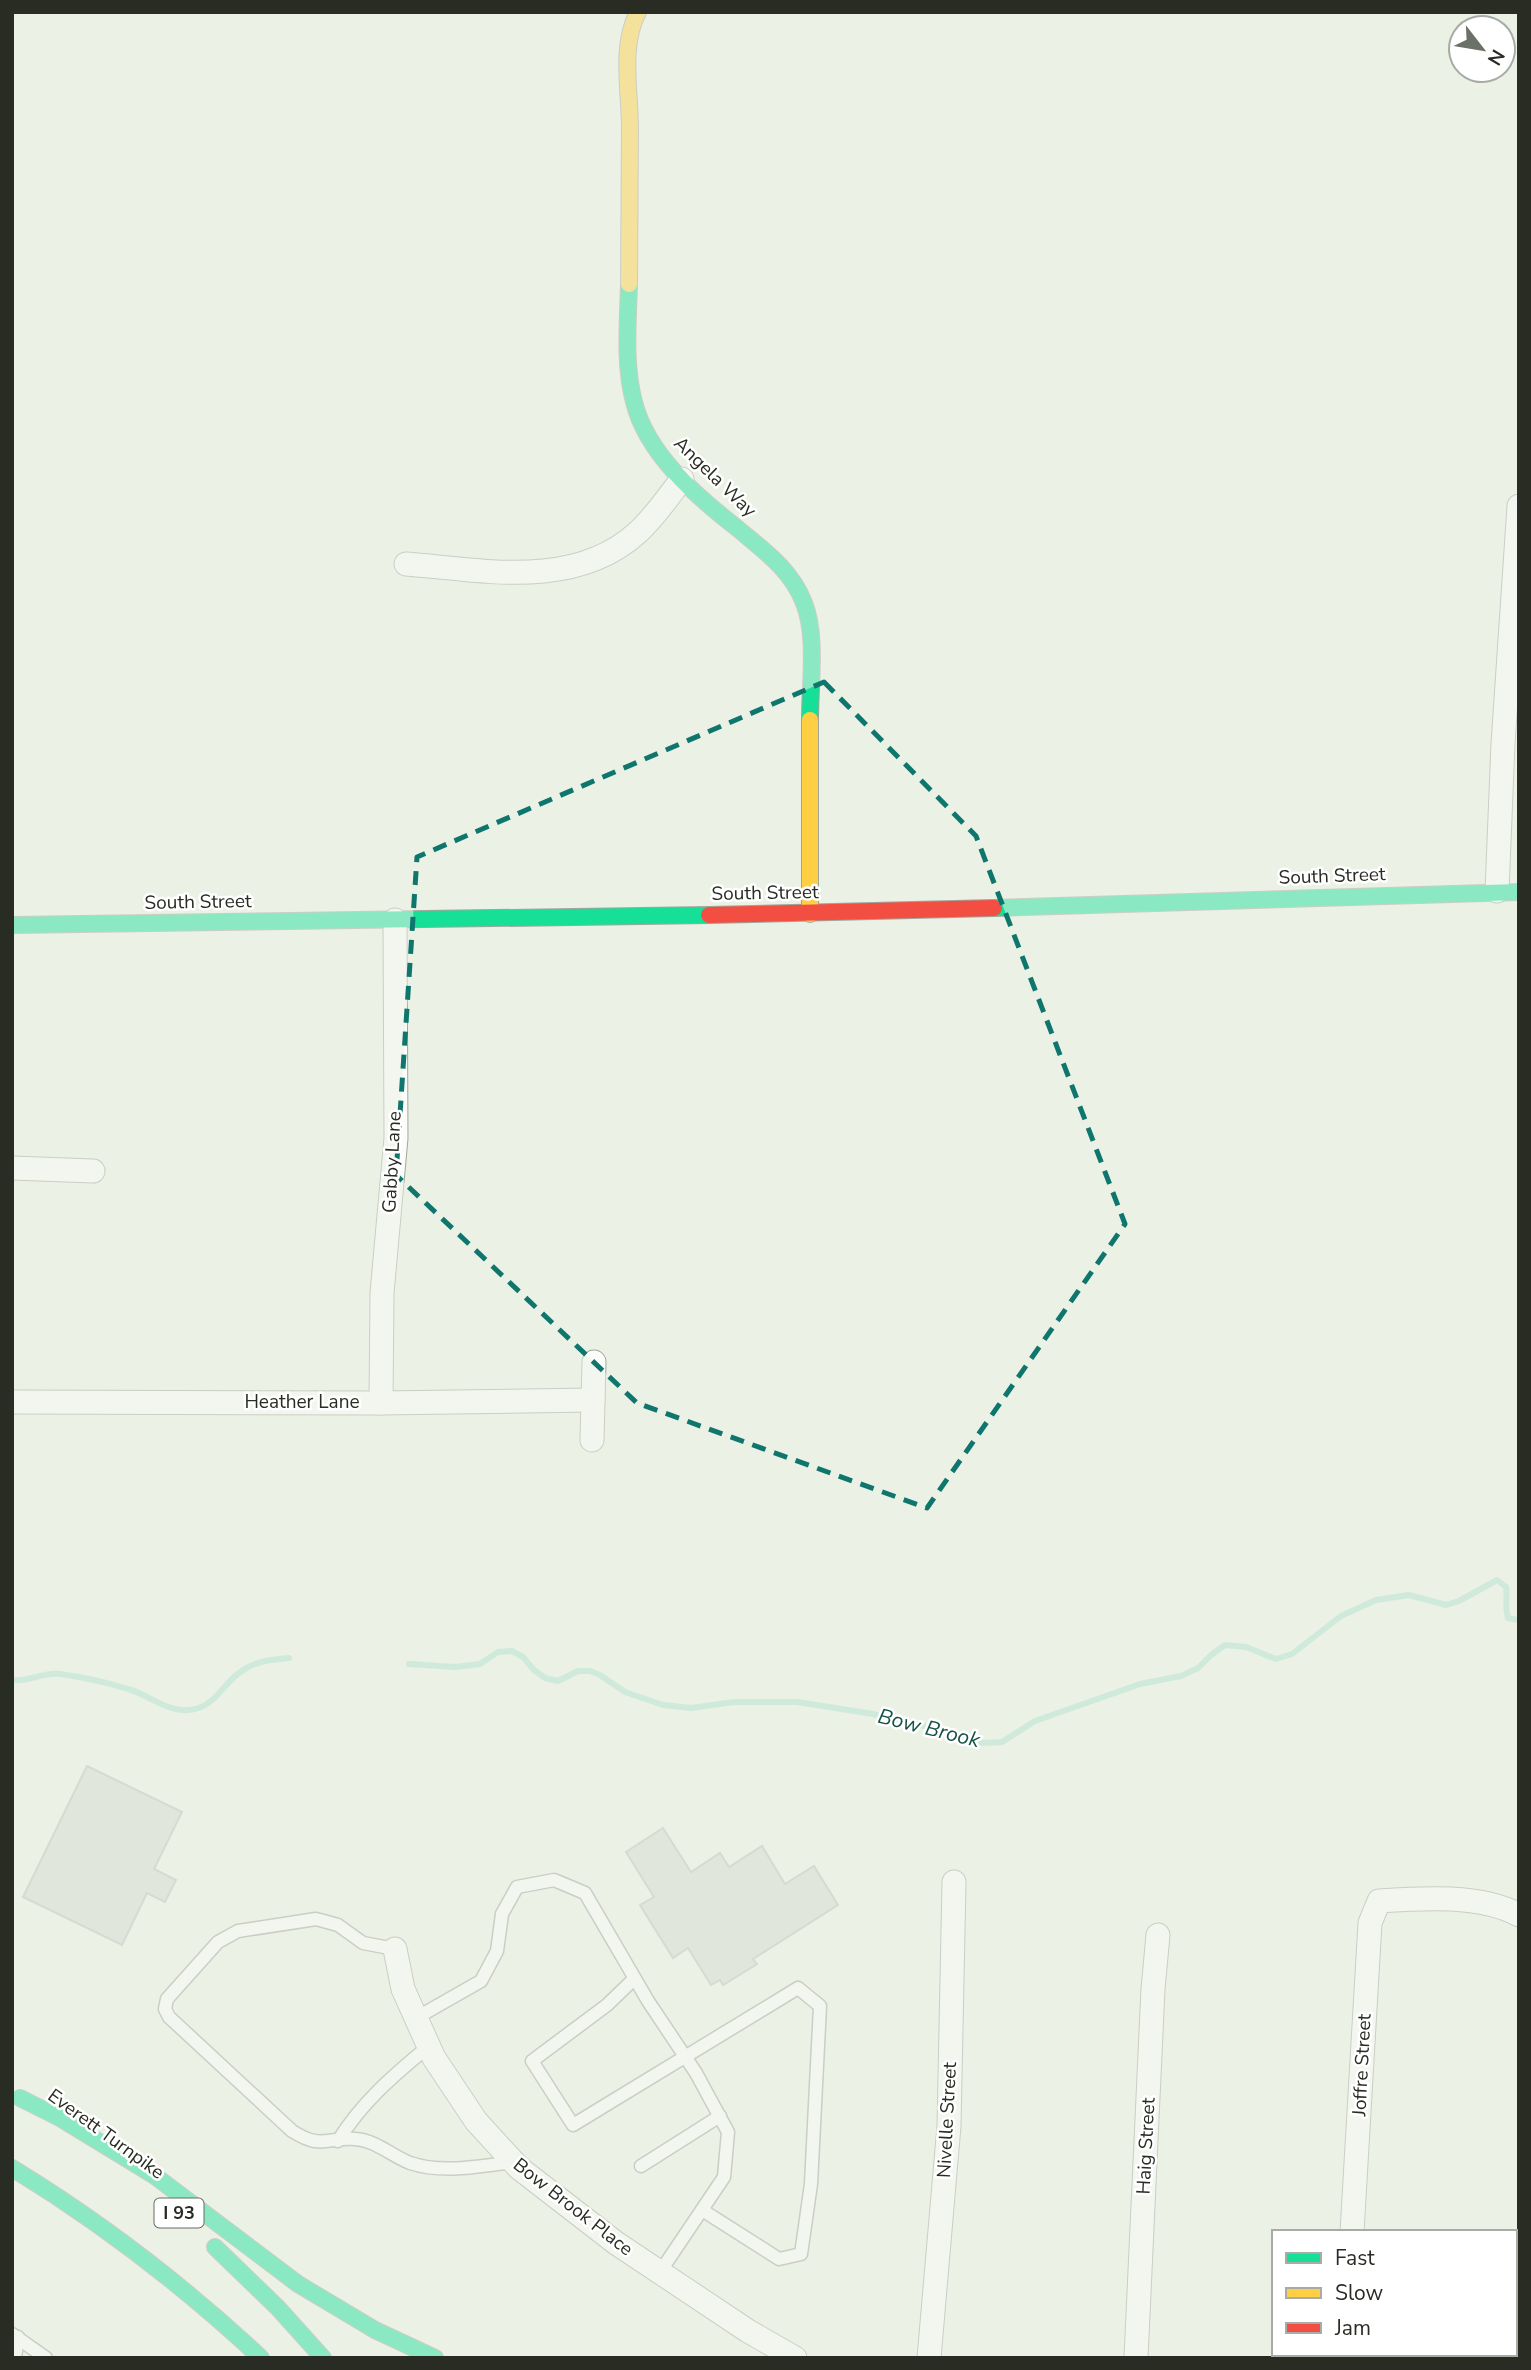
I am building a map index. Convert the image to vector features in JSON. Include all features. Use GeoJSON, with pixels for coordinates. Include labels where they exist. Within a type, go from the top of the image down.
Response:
{"type":"FeatureCollection","features":[{"type":"Feature","properties":{"kind":"main road","name":"Angela Way"},"geometry":{"type":"LineString","coordinates":[[638,12],[631,25],[628,43],[628,355],[633,400],[650,441],[682,479],[779,565],[794,583],[804,603],[810,625],[810,914]]}},
{"type":"Feature","properties":{"kind":"main road","name":"South Street"},"geometry":{"type":"LineString","coordinates":[[12,925],[810,914],[1508,891]]}},
{"type":"Feature","properties":{"kind":"main road","name":"Everett Turnpike"},"geometry":{"type":"LineString","coordinates":[[16,2096],[129,2175],[195,2227],[278,2308],[323,2358]]}},
{"type":"Feature","properties":{"kind":"main road"},"geometry":{"type":"LineString","coordinates":[[16,2096],[60,2118],[155,2176],[298,2284],[375,2330],[435,2358]]}},
{"type":"Feature","properties":{"kind":"main road"},"geometry":{"type":"LineString","coordinates":[[12,2168],[79,2210],[150,2261],[224,2322],[261,2358]]}},
{"type":"Feature","properties":{"kind":"main road"},"geometry":{"type":"LineString","coordinates":[[150,2261],[225,2346]]}},
{"type":"Feature","properties":{"kind":"street"},"geometry":{"type":"LineString","coordinates":[[406,564],[517,572],[551,572],[578,566],[607,553],[637,534],[682,479]]}},
{"type":"Feature","properties":{"kind":"street"},"geometry":{"type":"LineString","coordinates":[[1508,891],[1503,744],[1519,506]]}},
{"type":"Feature","properties":{"kind":"street","name":"Gabby Lane"},"geometry":{"type":"LineString","coordinates":[[381,1403],[382,1293],[396,1138],[395,920]]}},
{"type":"Feature","properties":{"kind":"street"},"geometry":{"type":"LineString","coordinates":[[12,1168],[93,1171]]}},
{"type":"Feature","properties":{"kind":"street"},"geometry":{"type":"LineString","coordinates":[[592,1440],[594,1363]]}},
{"type":"Feature","properties":{"kind":"street","name":"Heather Lane"},"geometry":{"type":"LineString","coordinates":[[12,1402],[381,1403],[593,1400]]}},
{"type":"Feature","properties":{"kind":"street","name":"Nivelle Street"},"geometry":{"type":"LineString","coordinates":[[929,2358],[949,2126],[954,1882]]}},
{"type":"Feature","properties":{"kind":"street","name":"Joffre Street"},"geometry":{"type":"LineString","coordinates":[[1352,2230],[1370,1923],[1379,1901],[1472,1901],[1494,1905],[1519,1915]]}},
{"type":"Feature","properties":{"kind":"street","name":"Haig Street"},"geometry":{"type":"LineString","coordinates":[[1136,2358],[1153,1989],[1158,1935]]}},
{"type":"Feature","properties":{"kind":"street","name":"Bow Brook Place"},"geometry":{"type":"LineString","coordinates":[[395,1950],[403,1989],[434,2058],[475,2121],[513,2162],[616,2243],[748,2331],[795,2358]]}},
{"type":"Feature","properties":{"kind":"lane"},"geometry":{"type":"LineString","coordinates":[[416,2018],[481,1981],[496,1951],[502,1914],[517,1888],[554,1880],[585,1893],[634,1979],[684,2055],[728,2132],[724,2178],[660,2272]]}},
{"type":"Feature","properties":{"kind":"lane"},"geometry":{"type":"LineString","coordinates":[[395,1950],[363,1943],[338,1925],[316,1919],[238,1931],[218,1942],[167,1999],[165,2009],[169,2017],[292,2131],[305,2139],[326,2143],[355,2139],[368,2142],[409,2162],[429,2167],[456,2168],[513,2162]]}},
{"type":"Feature","properties":{"kind":"lane"},"geometry":{"type":"LineString","coordinates":[[634,1979],[607,2005],[532,2061],[573,2125],[797,1988],[820,2006],[811,2184],[802,2254],[779,2259],[702,2210]]}},
{"type":"Feature","properties":{"kind":"lane"},"geometry":{"type":"LineString","coordinates":[[338,2141],[360,2109],[429,2046]]}},
{"type":"Feature","properties":{"kind":"lane"},"geometry":{"type":"LineString","coordinates":[[641,2166],[720,2116]]}},
{"type":"Feature","properties":{"kind":"lane"},"geometry":{"type":"LineString","coordinates":[[15,2335],[15,2358]]}},
{"type":"Feature","properties":{"kind":"lane"},"geometry":{"type":"LineString","coordinates":[[15,2335],[46,2358]]}},
{"type":"Feature","properties":{"kind":"highlighted area"},"geometry":{"type":"Polygon","coordinates":[[[824,682],[976,836],[1125,1224],[927,1508],[637,1403],[396,1175],[417,857],[824,682]]]}},
{"type":"Feature","properties":{"kind":"building"},"geometry":{"type":"Polygon","coordinates":[[[87,1766],[182,1812],[154,1869],[176,1880],[165,1902],[147,1893],[122,1945],[23,1897],[87,1766]]]}},
{"type":"Feature","properties":{"kind":"building"},"geometry":{"type":"Polygon","coordinates":[[[663,1828],[691,1872],[720,1853],[729,1867],[762,1846],[785,1884],[814,1866],[838,1905],[753,1959],[757,1964],[723,1985],[720,1980],[711,1985],[688,1948],[673,1958],[640,1905],[654,1897],[626,1852],[663,1828]]]}},
{"type":"Feature","properties":{"kind":"waterway","name":"Bow Brook"},"geometry":{"type":"LineString","coordinates":[[409,1664],[455,1667],[480,1664],[498,1652],[512,1651],[523,1657],[545,1678],[558,1681],[578,1671],[590,1671],[625,1692],[663,1705],[691,1708],[734,1702],[797,1702],[873,1714],[984,1743],[1002,1742],[1035,1721],[1140,1684],[1181,1676],[1198,1668],[1225,1645],[1246,1647],[1276,1659],[1292,1654],[1341,1616],[1376,1600],[1409,1595],[1446,1605],[1459,1601],[1497,1580],[1506,1587],[1508,1618],[1519,1620]]}},
{"type":"Feature","properties":{"kind":"waterway","name":"Bow Brook"},"geometry":{"type":"LineString","coordinates":[[12,1680],[60,1674],[103,1682],[137,1692],[171,1708],[189,1710],[211,1701],[234,1677],[250,1666],[289,1658]]}},
{"type":"Feature","properties":{"kind":"traffic: fast"},"geometry":{"type":"LineString","coordinates":[[629,284],[629,373],[640,421],[661,456],[690,488],[757,544],[792,580],[804,603],[810,630],[810,720]]}},
{"type":"Feature","properties":{"kind":"traffic: fast"},"geometry":{"type":"LineString","coordinates":[[994,908],[1519,892]]}},
{"type":"Feature","properties":{"kind":"traffic: fast"},"geometry":{"type":"LineString","coordinates":[[12,925],[709,915]]}},
{"type":"Feature","properties":{"kind":"traffic: fast"},"geometry":{"type":"LineString","coordinates":[[20,2098],[60,2118],[155,2176],[298,2284],[375,2330],[435,2358]]}},
{"type":"Feature","properties":{"kind":"traffic: fast"},"geometry":{"type":"LineString","coordinates":[[12,2168],[141,2257],[261,2358]]}},
{"type":"Feature","properties":{"kind":"traffic: fast"},"geometry":{"type":"LineString","coordinates":[[215,2247],[278,2308],[323,2358]]}},
{"type":"Feature","properties":{"kind":"traffic: slow"},"geometry":{"type":"LineString","coordinates":[[629,284],[630,128],[627,69],[629,39],[638,12]]}},
{"type":"Feature","properties":{"kind":"traffic: slow"},"geometry":{"type":"LineString","coordinates":[[810,720],[810,914]]}},
{"type":"Feature","properties":{"kind":"traffic: jam"},"geometry":{"type":"LineString","coordinates":[[709,915],[994,908]]}}]}
